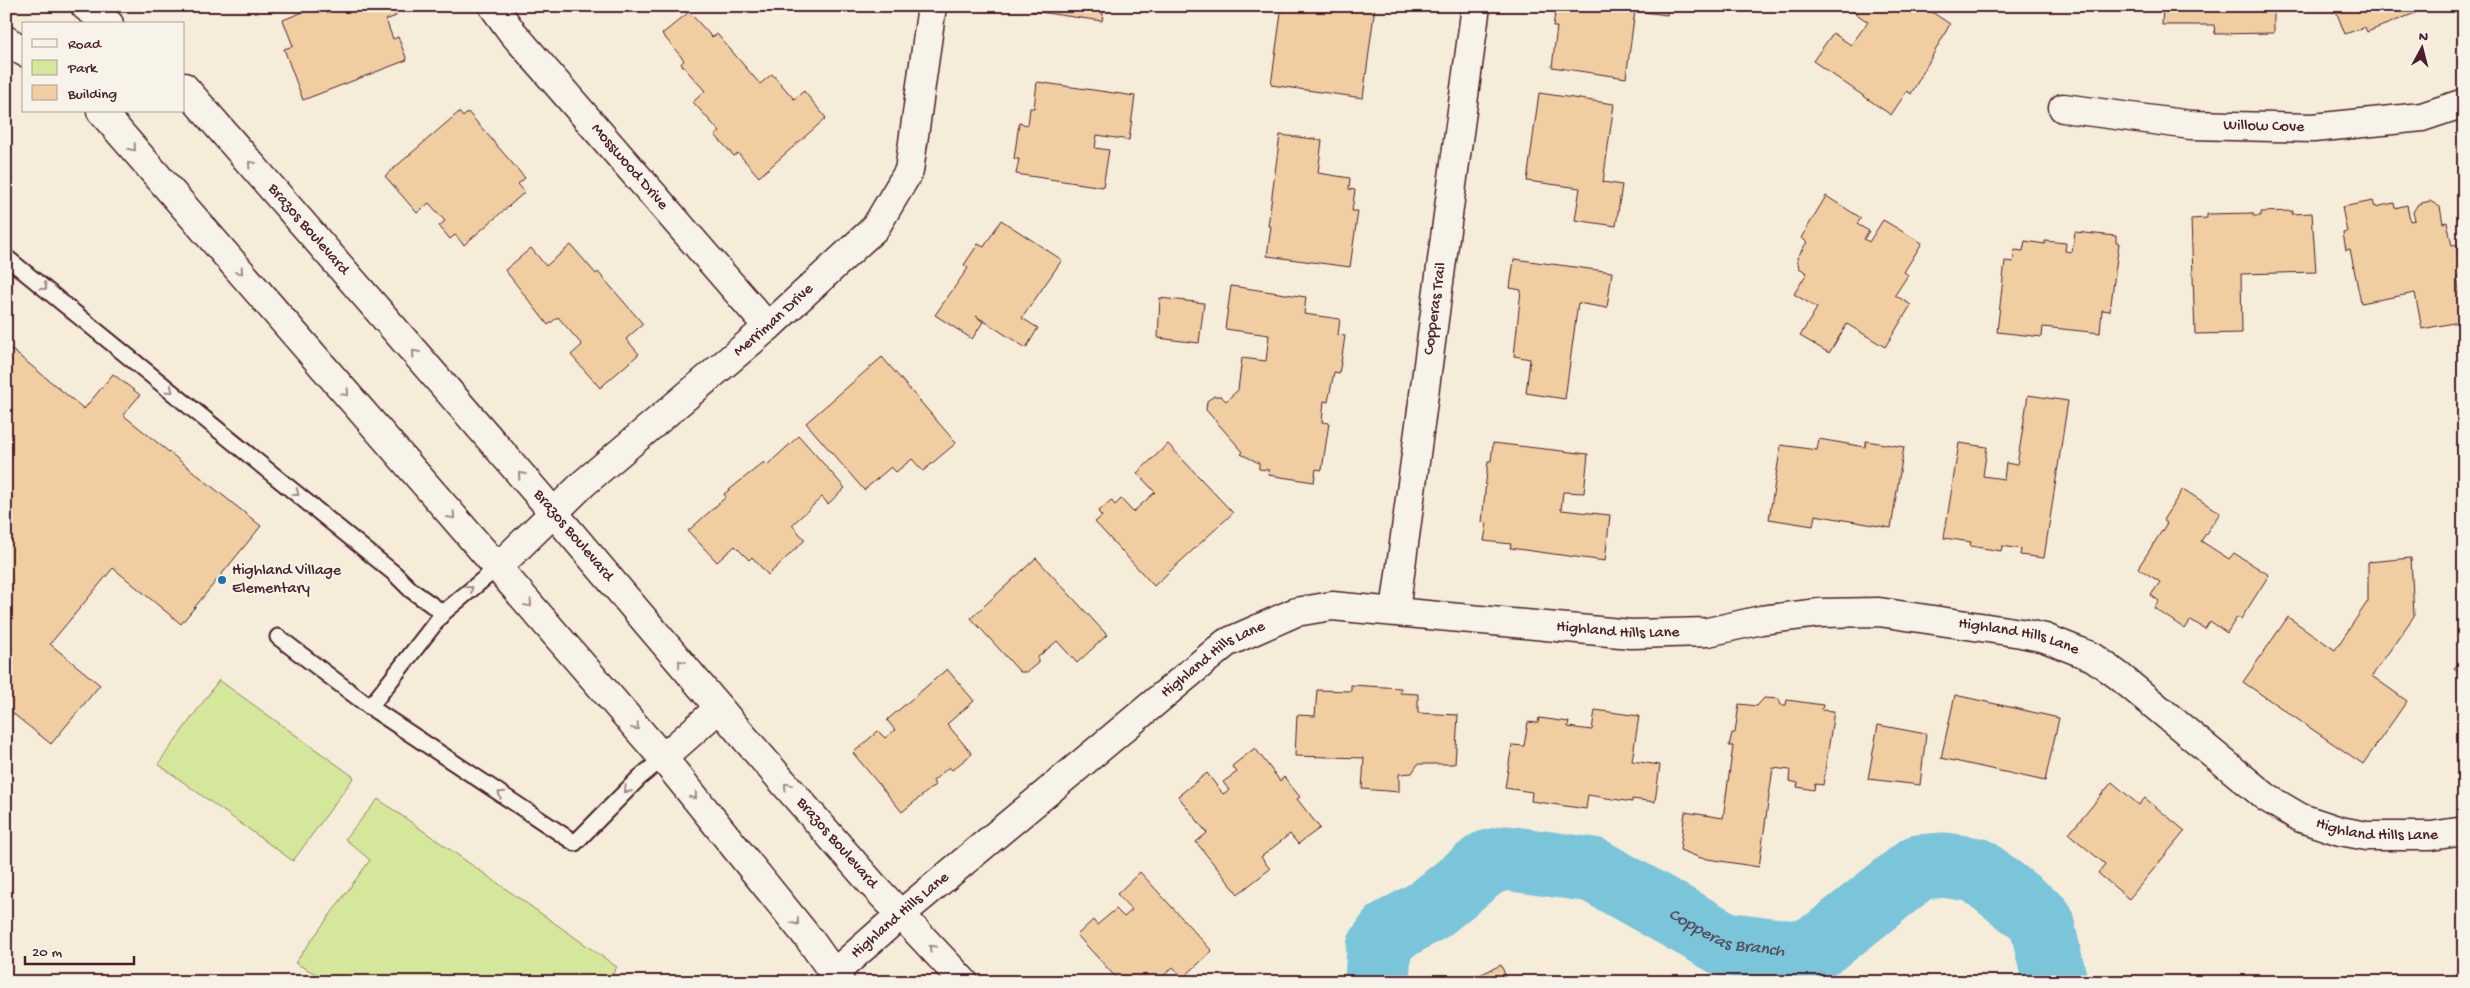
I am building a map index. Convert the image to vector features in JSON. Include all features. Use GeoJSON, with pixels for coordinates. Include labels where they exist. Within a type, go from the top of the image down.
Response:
{"type":"FeatureCollection","features":[{"type":"Feature","properties":{"kind":"street"},"geometry":{"type":"LineString","coordinates":[[85,6],[106,22]]}},
{"type":"Feature","properties":{"kind":"street","name":"Mosswood Drive"},"geometry":{"type":"LineString","coordinates":[[493,6],[512,32],[768,327]]}},
{"type":"Feature","properties":{"kind":"street","name":"Merriman Drive"},"geometry":{"type":"LineString","coordinates":[[498,566],[553,512],[768,327],[875,228],[909,171],[932,6]]}},
{"type":"Feature","properties":{"kind":"street","name":"Copperas Trail"},"geometry":{"type":"LineString","coordinates":[[1395,612],[1476,6]]}},
{"type":"Feature","properties":{"kind":"street"},"geometry":{"type":"LineString","coordinates":[[6,40],[22,51]]}},
{"type":"Feature","properties":{"kind":"street","name":"Brazos Boulevard"},"geometry":{"type":"LineString","coordinates":[[185,88],[553,512],[719,708],[900,915],[964,982]]}},
{"type":"Feature","properties":{"kind":"street","name":"Willow Cove"},"geometry":{"type":"LineString","coordinates":[[2064,108],[2191,125],[2313,128],[2422,117],[2464,103]]}},
{"type":"Feature","properties":{"kind":"street"},"geometry":{"type":"LineString","coordinates":[[102,112],[663,758],[810,940],[837,978]]}},
{"type":"Feature","properties":{"kind":"street","name":"Highland Hills Lane"},"geometry":{"type":"LineString","coordinates":[[837,978],[900,915],[1226,643],[1296,612],[1332,606],[1631,634],[1708,632],[1761,620],[1819,613],[1879,612],[1980,626],[2045,638],[2093,657],[2119,676],[2267,798],[2301,818],[2340,831],[2367,836],[2431,836],[2464,831]]}},
{"type":"Feature","properties":{"kind":"street"},"geometry":{"type":"LineString","coordinates":[[663,758],[719,708]]}},
{"type":"Feature","properties":{"kind":"lane"},"geometry":{"type":"LineString","coordinates":[[6,256],[395,574],[411,590],[443,613]]}},
{"type":"Feature","properties":{"kind":"lane"},"geometry":{"type":"LineString","coordinates":[[370,707],[443,613],[498,566]]}},
{"type":"Feature","properties":{"kind":"lane"},"geometry":{"type":"LineString","coordinates":[[278,637],[370,707],[574,843],[639,778],[663,758]]}},
{"type":"Feature","properties":{"kind":"green space"},"geometry":{"type":"Polygon","coordinates":[[[219,680],[354,777],[293,861],[158,764],[219,680]]]}},
{"type":"Feature","properties":{"kind":"green space"},"geometry":{"type":"Polygon","coordinates":[[[378,799],[617,967],[607,982],[331,982],[295,963],[370,860],[345,839],[378,799]]]}},
{"type":"Feature","properties":{"kind":"building"},"geometry":{"type":"Polygon","coordinates":[[[318,6],[392,6],[396,16],[386,20],[393,39],[398,37],[407,60],[303,100],[284,49],[293,46],[283,20],[318,6]]]}},
{"type":"Feature","properties":{"kind":"building"},"geometry":{"type":"Polygon","coordinates":[[[1033,6],[1104,6],[1102,21],[1032,11],[1033,6]]]}},
{"type":"Feature","properties":{"kind":"building"},"geometry":{"type":"Polygon","coordinates":[[[1282,6],[1375,6],[1363,98],[1271,85],[1282,6]]]}},
{"type":"Feature","properties":{"kind":"building"},"geometry":{"type":"Polygon","coordinates":[[[1556,6],[1668,6],[1667,15],[1635,11],[1626,78],[1552,67],[1557,27],[1553,27],[1556,6]]]}},
{"type":"Feature","properties":{"kind":"building"},"geometry":{"type":"Polygon","coordinates":[[[1845,6],[1923,6],[1950,24],[1911,94],[1907,91],[1891,115],[1813,61],[1833,33],[1851,45],[1868,22],[1845,6]]]}},
{"type":"Feature","properties":{"kind":"building"},"geometry":{"type":"Polygon","coordinates":[[[2163,6],[2274,6],[2274,33],[2215,34],[2214,25],[2162,25],[2163,6]]]}},
{"type":"Feature","properties":{"kind":"building"},"geometry":{"type":"Polygon","coordinates":[[[2334,6],[2433,6],[2367,32],[2365,27],[2345,34],[2334,6]]]}},
{"type":"Feature","properties":{"kind":"building"},"geometry":{"type":"Polygon","coordinates":[[[689,12],[712,37],[717,34],[760,84],[772,74],[794,99],[804,91],[826,118],[759,177],[738,153],[734,156],[715,135],[720,132],[693,102],[705,91],[681,64],[684,60],[662,34],[689,12]]]}},
{"type":"Feature","properties":{"kind":"building"},"geometry":{"type":"Polygon","coordinates":[[[1037,82],[1135,96],[1129,140],[1097,135],[1095,148],[1109,150],[1103,187],[1016,174],[1019,159],[1014,159],[1019,123],[1028,125],[1030,108],[1034,108],[1037,82]]]}},
{"type":"Feature","properties":{"kind":"building"},"geometry":{"type":"Polygon","coordinates":[[[1539,93],[1614,104],[1603,182],[1622,185],[1616,226],[1575,220],[1580,188],[1527,181],[1539,93]]]}},
{"type":"Feature","properties":{"kind":"building"},"geometry":{"type":"Polygon","coordinates":[[[459,112],[463,117],[468,112],[525,178],[518,184],[525,192],[464,245],[455,235],[450,239],[439,226],[445,221],[429,203],[417,213],[385,176],[459,112]]]}},
{"type":"Feature","properties":{"kind":"building"},"geometry":{"type":"Polygon","coordinates":[[[1280,135],[1322,140],[1318,173],[1350,178],[1349,189],[1355,190],[1352,211],[1358,211],[1350,267],[1267,256],[1271,226],[1268,226],[1280,135]]]}},
{"type":"Feature","properties":{"kind":"building"},"geometry":{"type":"Polygon","coordinates":[[[1826,196],[1861,218],[1857,224],[1869,231],[1864,239],[1869,242],[1883,220],[1922,243],[1904,272],[1908,275],[1895,295],[1911,305],[1885,347],[1847,324],[1829,353],[1800,336],[1817,308],[1794,294],[1807,273],[1799,268],[1797,258],[1807,242],[1801,238],[1826,196]]]}},
{"type":"Feature","properties":{"kind":"building"},"geometry":{"type":"Polygon","coordinates":[[[2373,201],[2375,207],[2394,203],[2395,208],[2407,205],[2410,221],[2415,220],[2413,212],[2418,204],[2430,201],[2440,207],[2443,223],[2447,222],[2452,246],[2457,245],[2463,276],[2457,277],[2464,321],[2422,329],[2415,293],[2361,303],[2350,249],[2346,250],[2343,233],[2347,232],[2342,207],[2373,201]]]}},
{"type":"Feature","properties":{"kind":"building"},"geometry":{"type":"Polygon","coordinates":[[[2293,211],[2292,214],[2312,213],[2316,272],[2241,274],[2242,333],[2195,334],[2191,219],[2207,218],[2207,214],[2253,213],[2253,216],[2261,216],[2261,212],[2293,211]]]}},
{"type":"Feature","properties":{"kind":"building"},"geometry":{"type":"Polygon","coordinates":[[[1001,220],[1062,260],[1022,318],[1038,328],[1026,348],[976,316],[983,322],[972,339],[935,315],[968,268],[964,265],[978,244],[984,247],[1001,220]]]}},
{"type":"Feature","properties":{"kind":"building"},"geometry":{"type":"Polygon","coordinates":[[[2075,232],[2116,236],[2116,243],[2119,243],[2110,311],[2102,310],[2100,333],[2043,327],[2042,337],[1997,332],[2005,261],[2013,262],[2015,250],[2023,251],[2025,241],[2045,244],[2045,241],[2066,243],[2065,251],[2072,252],[2075,232]]]}},
{"type":"Feature","properties":{"kind":"building"},"geometry":{"type":"Polygon","coordinates":[[[571,245],[596,274],[598,272],[643,324],[626,339],[639,354],[600,388],[571,355],[582,345],[558,317],[548,325],[505,270],[531,248],[546,266],[571,245]]]}},
{"type":"Feature","properties":{"kind":"building"},"geometry":{"type":"Polygon","coordinates":[[[1514,259],[1612,272],[1607,308],[1578,303],[1565,399],[1526,393],[1530,359],[1514,356],[1521,290],[1510,288],[1514,259]]]}},
{"type":"Feature","properties":{"kind":"building"},"geometry":{"type":"Polygon","coordinates":[[[1231,286],[1306,297],[1304,314],[1340,319],[1338,335],[1345,336],[1341,363],[1339,373],[1334,372],[1328,402],[1324,401],[1322,422],[1329,423],[1322,470],[1316,469],[1314,482],[1268,475],[1269,470],[1259,469],[1259,463],[1241,454],[1243,452],[1206,410],[1207,401],[1214,396],[1221,396],[1226,401],[1238,390],[1242,358],[1266,361],[1269,335],[1225,329],[1231,286]]]}},
{"type":"Feature","properties":{"kind":"building"},"geometry":{"type":"Polygon","coordinates":[[[1160,298],[1204,303],[1199,343],[1158,338],[1160,298]]]}},
{"type":"Feature","properties":{"kind":"building","name":"Highland Village Elementary"},"geometry":{"type":"Polygon","coordinates":[[[6,345],[84,409],[113,374],[140,395],[123,415],[261,526],[181,624],[113,568],[50,644],[100,685],[51,744],[6,708],[6,345]]]}},
{"type":"Feature","properties":{"kind":"building"},"geometry":{"type":"Polygon","coordinates":[[[882,357],[956,443],[923,471],[912,459],[896,472],[891,467],[864,490],[806,423],[882,357]]]}},
{"type":"Feature","properties":{"kind":"building"},"geometry":{"type":"Polygon","coordinates":[[[2028,395],[2068,401],[2044,558],[2020,555],[2021,549],[2002,546],[2001,551],[1970,546],[1971,542],[1944,538],[1959,443],[1987,447],[1983,476],[2004,479],[2006,463],[2017,465],[2028,395]]]}},
{"type":"Feature","properties":{"kind":"building"},"geometry":{"type":"Polygon","coordinates":[[[799,436],[845,488],[828,504],[822,497],[792,525],[805,540],[768,575],[752,557],[749,560],[735,546],[717,562],[688,531],[726,497],[724,494],[764,462],[767,465],[799,436]]]}},
{"type":"Feature","properties":{"kind":"building"},"geometry":{"type":"Polygon","coordinates":[[[1819,439],[1865,447],[1866,441],[1904,447],[1891,528],[1815,515],[1813,526],[1769,519],[1781,445],[1817,450],[1819,439]]]}},
{"type":"Feature","properties":{"kind":"building"},"geometry":{"type":"Polygon","coordinates":[[[1493,443],[1588,454],[1584,493],[1563,492],[1561,510],[1610,515],[1605,561],[1510,548],[1511,544],[1484,541],[1487,523],[1482,522],[1488,461],[1491,461],[1493,443]]]}},
{"type":"Feature","properties":{"kind":"building"},"geometry":{"type":"Polygon","coordinates":[[[1168,444],[1233,513],[1154,586],[1095,522],[1102,516],[1098,512],[1111,500],[1115,505],[1121,499],[1133,512],[1155,492],[1137,473],[1168,444]]]}},
{"type":"Feature","properties":{"kind":"building"},"geometry":{"type":"Polygon","coordinates":[[[2183,489],[2220,513],[2201,541],[2229,559],[2234,553],[2269,575],[2241,619],[2237,617],[2227,633],[2210,621],[2205,629],[2191,620],[2185,629],[2154,608],[2159,601],[2151,595],[2160,582],[2138,568],[2167,523],[2163,520],[2183,489]]]}},
{"type":"Feature","properties":{"kind":"building"},"geometry":{"type":"Polygon","coordinates":[[[1036,558],[1107,635],[1077,663],[1057,641],[1038,657],[1038,663],[1027,672],[1020,672],[971,618],[1036,558]]]}},
{"type":"Feature","properties":{"kind":"building"},"geometry":{"type":"Polygon","coordinates":[[[2411,558],[2414,616],[2372,676],[2407,701],[2363,764],[2243,682],[2288,617],[2335,650],[2368,601],[2368,562],[2411,558]]]}},
{"type":"Feature","properties":{"kind":"building"},"geometry":{"type":"Polygon","coordinates":[[[2464,658],[2464,677],[2454,668],[2464,658]]]}},
{"type":"Feature","properties":{"kind":"building"},"geometry":{"type":"Polygon","coordinates":[[[947,669],[974,701],[947,724],[972,754],[952,770],[949,767],[933,781],[935,785],[902,812],[853,753],[878,731],[885,738],[895,730],[887,720],[947,669]]]}},
{"type":"Feature","properties":{"kind":"building"},"geometry":{"type":"Polygon","coordinates":[[[1351,685],[1401,688],[1400,693],[1418,694],[1418,713],[1458,715],[1455,764],[1418,764],[1412,773],[1399,774],[1399,792],[1362,789],[1364,758],[1295,756],[1297,715],[1315,716],[1317,690],[1351,691],[1351,685]]]}},
{"type":"Feature","properties":{"kind":"building"},"geometry":{"type":"Polygon","coordinates":[[[1955,695],[2059,718],[2045,781],[1941,758],[1955,695]]]}},
{"type":"Feature","properties":{"kind":"building"},"geometry":{"type":"Polygon","coordinates":[[[1764,698],[1779,699],[1781,705],[1786,705],[1787,700],[1823,705],[1822,710],[1834,711],[1823,785],[1815,784],[1814,790],[1797,787],[1798,783],[1789,781],[1790,770],[1773,768],[1759,867],[1701,858],[1680,850],[1685,812],[1723,818],[1733,746],[1729,746],[1732,733],[1735,733],[1739,704],[1757,706],[1764,698]]]}},
{"type":"Feature","properties":{"kind":"building"},"geometry":{"type":"Polygon","coordinates":[[[1595,710],[1639,716],[1632,761],[1660,765],[1655,802],[1632,799],[1632,802],[1588,795],[1586,809],[1531,801],[1532,792],[1505,788],[1512,745],[1524,746],[1528,722],[1538,723],[1539,718],[1569,722],[1568,727],[1592,730],[1595,710]]]}},
{"type":"Feature","properties":{"kind":"building"},"geometry":{"type":"Polygon","coordinates":[[[1878,725],[1926,734],[1920,785],[1868,779],[1878,725]]]}},
{"type":"Feature","properties":{"kind":"building"},"geometry":{"type":"Polygon","coordinates":[[[1255,748],[1280,781],[1284,777],[1300,797],[1297,799],[1320,828],[1298,844],[1290,834],[1261,857],[1270,869],[1238,894],[1196,842],[1207,833],[1178,796],[1207,773],[1223,794],[1229,790],[1223,782],[1237,772],[1232,766],[1255,748]]]}},
{"type":"Feature","properties":{"kind":"building"},"geometry":{"type":"Polygon","coordinates":[[[2112,782],[2139,805],[2145,798],[2185,831],[2129,899],[2098,873],[2105,864],[2069,834],[2112,782]]]}},
{"type":"Feature","properties":{"kind":"building"},"geometry":{"type":"Polygon","coordinates":[[[1140,872],[1212,951],[1183,978],[1173,967],[1157,982],[1120,982],[1077,935],[1093,920],[1097,925],[1116,909],[1124,917],[1132,910],[1117,894],[1140,872]]]}},
{"type":"Feature","properties":{"kind":"building"},"geometry":{"type":"Polygon","coordinates":[[[1501,965],[1508,982],[1464,982],[1501,965]]]}},
{"type":"Feature","properties":{"kind":"waterway","name":"Copperas Branch"},"geometry":{"type":"LineString","coordinates":[[1377,982],[1379,948],[1390,932],[1429,910],[1487,863],[1506,858],[1593,870],[1725,944],[1802,954],[1826,941],[1919,867],[1944,865],[1977,870],[2041,920],[2055,982]]}},
{"type":"Feature","properties":{"kind":"place","name":"Highland Village Elementary"},"geometry":{"type":"Point","coordinates":[222,580]}}]}
